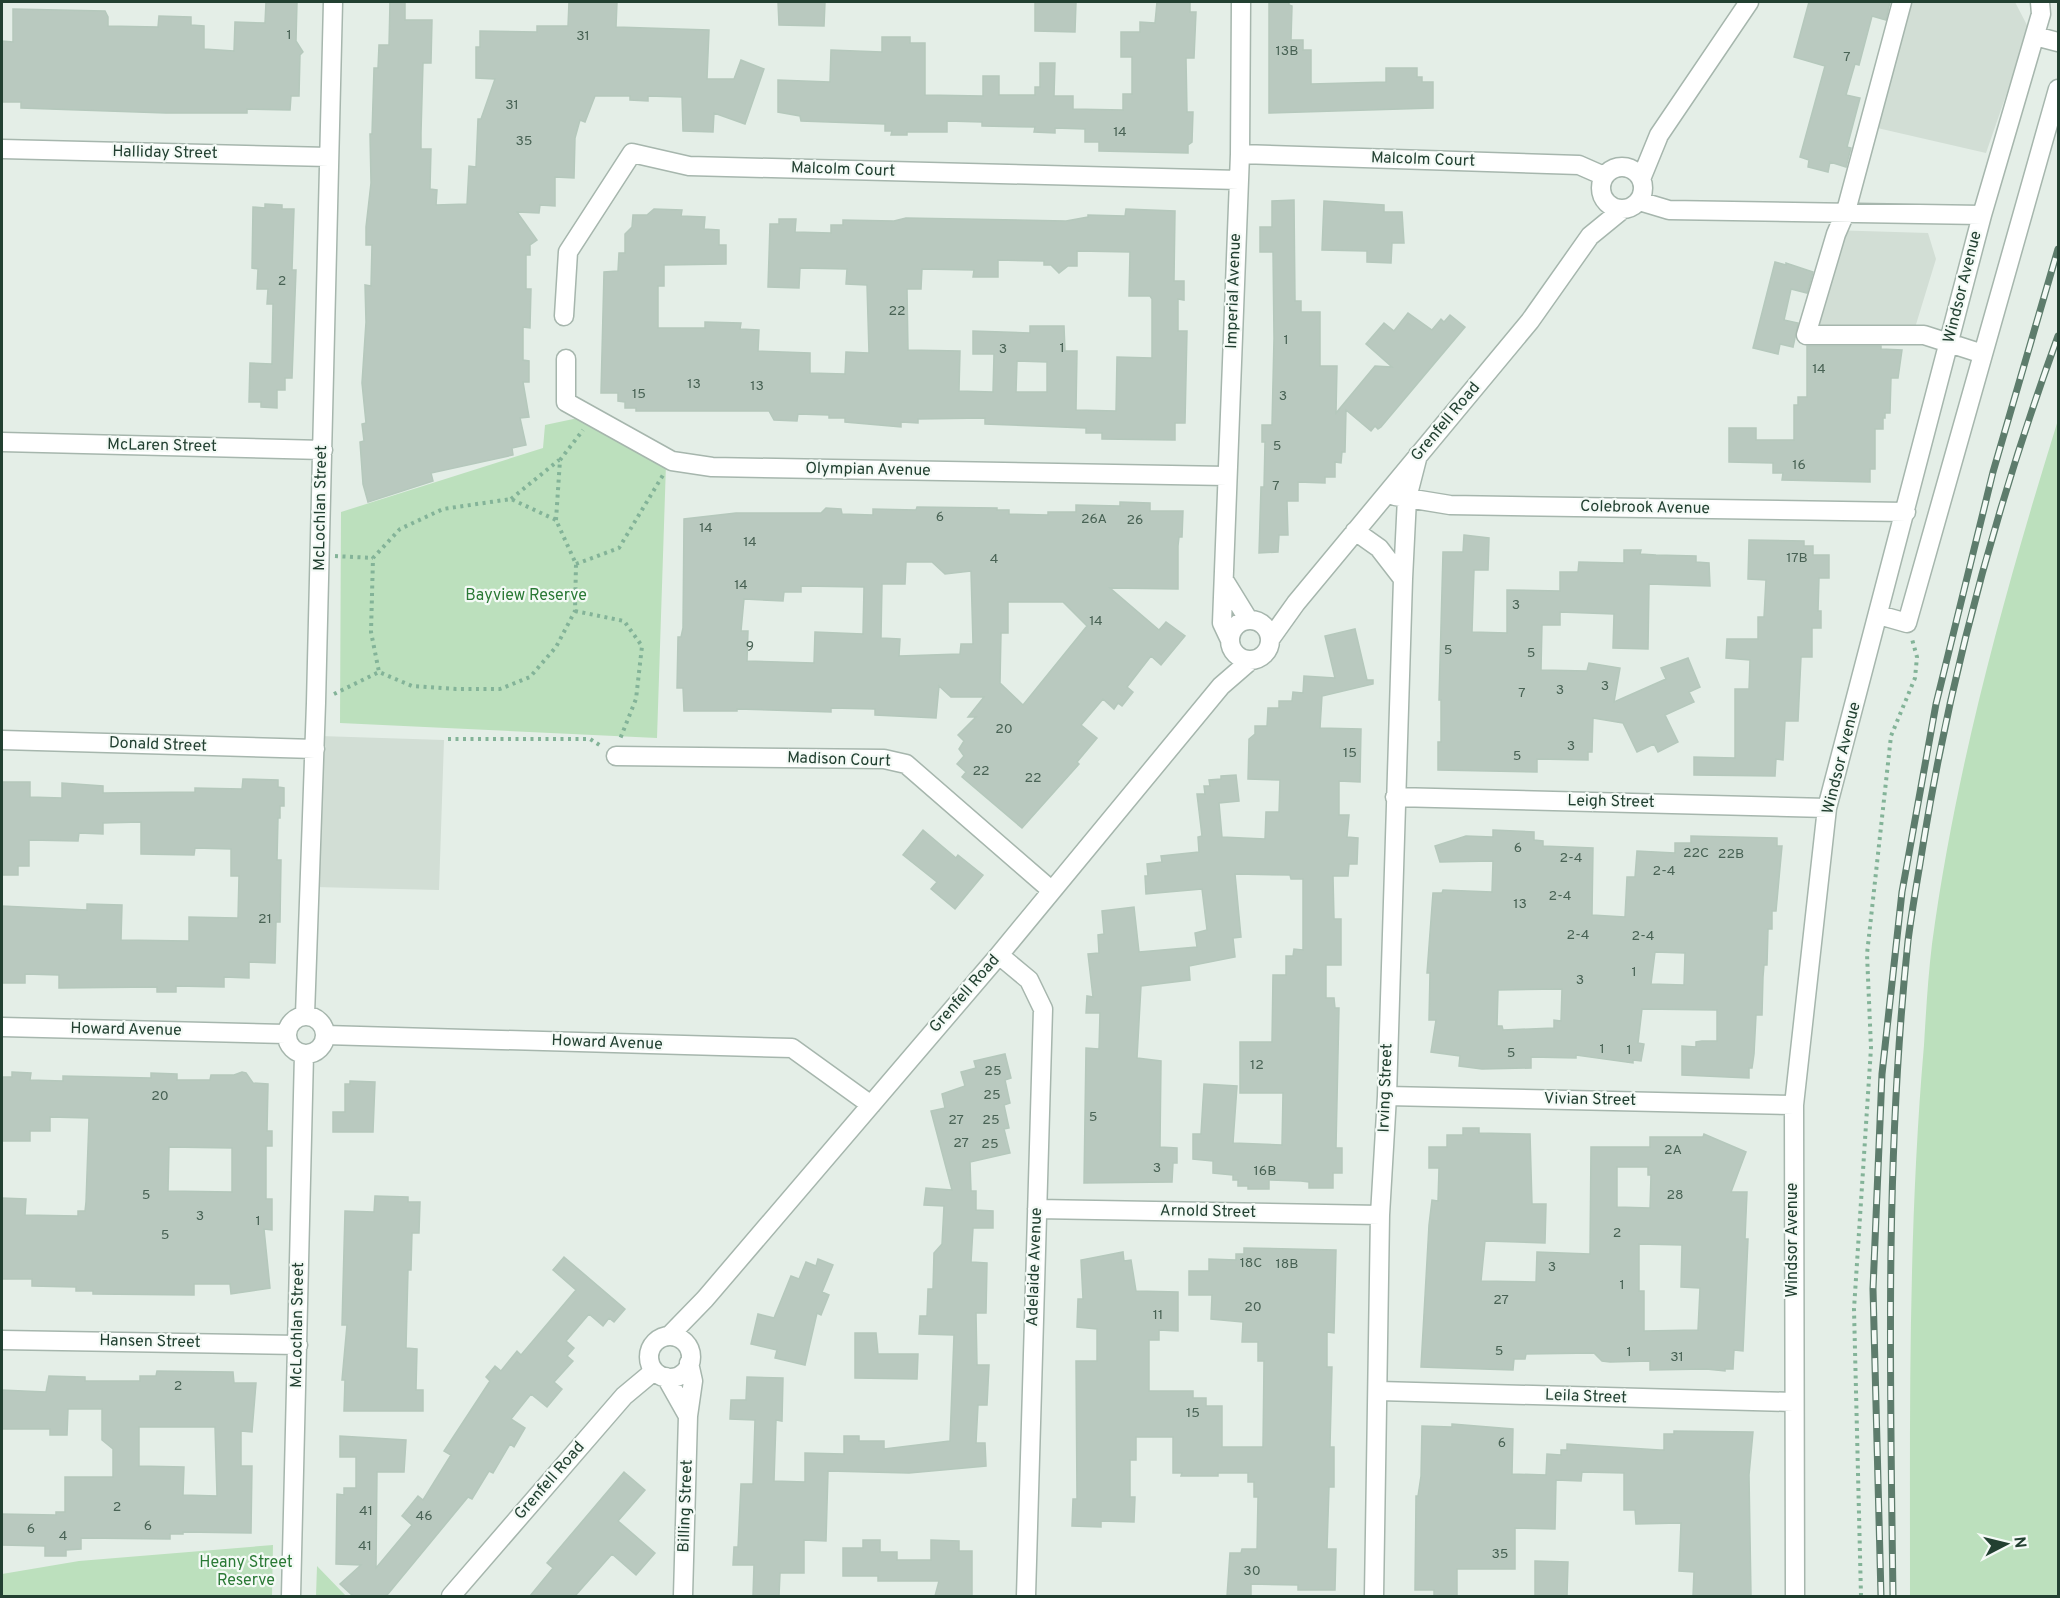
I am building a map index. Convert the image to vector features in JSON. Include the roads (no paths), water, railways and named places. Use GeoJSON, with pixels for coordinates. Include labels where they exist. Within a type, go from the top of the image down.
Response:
{"type":"FeatureCollection","features":[{"type":"Feature","properties":{"kind":"street","name":"McLochlan Street"},"geometry":{"type":"LineString","coordinates":[[305,1015],[315,749],[333,2]]}},
{"type":"Feature","properties":{"kind":"street","name":"Imperial Avenue"},"geometry":{"type":"LineString","coordinates":[[1230,641],[1222,623],[1240,154],[1241,2]]}},
{"type":"Feature","properties":{"kind":"street"},"geometry":{"type":"LineString","coordinates":[[1641,179],[1659,135],[1749,2]]}},
{"type":"Feature","properties":{"kind":"street"},"geometry":{"type":"LineString","coordinates":[[1902,2],[1845,212],[1836,234],[1806,335],[1924,335],[1983,354]]}},
{"type":"Feature","properties":{"kind":"street","name":"Windsor Avenue"},"geometry":{"type":"LineString","coordinates":[[1795,1596],[1794,1105],[1827,808],[1982,215],[2035,36],[2040,8]]}},
{"type":"Feature","properties":{"kind":"street"},"geometry":{"type":"LineString","coordinates":[[2035,36],[2058,42]]}},
{"type":"Feature","properties":{"kind":"street"},"geometry":{"type":"LineString","coordinates":[[1879,615],[1907,623],[2058,89]]}},
{"type":"Feature","properties":{"kind":"street"},"geometry":{"type":"LineString","coordinates":[[1659,135],[1625,167],[1613,169],[1604,176],[1600,190],[1602,197],[1611,206],[1631,205],[1669,210],[1982,215]]}},
{"type":"Feature","properties":{"kind":"street","name":"Halliday Street"},"geometry":{"type":"LineString","coordinates":[[2,149],[329,157]]}},
{"type":"Feature","properties":{"kind":"street","name":"Malcolm Court"},"geometry":{"type":"LineString","coordinates":[[564,316],[568,252],[632,153],[689,166],[1239,180]]}},
{"type":"Feature","properties":{"kind":"street","name":"Malcolm Court"},"geometry":{"type":"LineString","coordinates":[[1240,154],[1579,165],[1604,176]]}},
{"type":"Feature","properties":{"kind":"street"},"geometry":{"type":"LineString","coordinates":[[1625,167],[1637,173],[1643,190],[1631,205]]}},
{"type":"Feature","properties":{"kind":"street","name":"Grenfell Road"},"geometry":{"type":"LineString","coordinates":[[1590,236],[1602,197]]}},
{"type":"Feature","properties":{"kind":"street","name":"Grenfell Road"},"geometry":{"type":"LineString","coordinates":[[669,1336],[705,1299],[999,955],[1221,686],[1251,660],[1263,656],[1271,638],[1296,603],[1530,321],[1590,236],[1631,205]]}},
{"type":"Feature","properties":{"kind":"street","name":"Olympian Avenue"},"geometry":{"type":"LineString","coordinates":[[566,359],[566,402],[672,460],[712,467],[1227,476]]}},
{"type":"Feature","properties":{"kind":"street","name":"McLaren Street"},"geometry":{"type":"LineString","coordinates":[[2,442],[323,450]]}},
{"type":"Feature","properties":{"kind":"street","name":"Irving Street"},"geometry":{"type":"LineString","coordinates":[[1374,1596],[1380,1215],[1387,1096],[1403,579],[1407,498],[1418,455]]}},
{"type":"Feature","properties":{"kind":"street","name":"Colebrook Avenue"},"geometry":{"type":"LineString","coordinates":[[1386,494],[1450,505],[1906,512]]}},
{"type":"Feature","properties":{"kind":"street"},"geometry":{"type":"LineString","coordinates":[[1356,531],[1379,548],[1403,579]]}},
{"type":"Feature","properties":{"kind":"street"},"geometry":{"type":"LineString","coordinates":[[1224,580],[1253,620],[1267,627],[1271,638]]}},
{"type":"Feature","properties":{"kind":"street","name":"Grenfell Road"},"geometry":{"type":"LineString","coordinates":[[1221,686],[1230,641],[1236,624],[1253,620],[1296,603]]}},
{"type":"Feature","properties":{"kind":"street"},"geometry":{"type":"LineString","coordinates":[[1230,641],[1239,657],[1251,660]]}},
{"type":"Feature","properties":{"kind":"street","name":"Donald Street"},"geometry":{"type":"LineString","coordinates":[[2,740],[315,749]]}},
{"type":"Feature","properties":{"kind":"street","name":"Madison Court"},"geometry":{"type":"LineString","coordinates":[[616,756],[884,759],[906,764],[1051,890]]}},
{"type":"Feature","properties":{"kind":"street","name":"Leigh Street"},"geometry":{"type":"LineString","coordinates":[[1395,797],[1827,808]]}},
{"type":"Feature","properties":{"kind":"street","name":"Adelaide Avenue"},"geometry":{"type":"LineString","coordinates":[[999,955],[1029,980],[1043,1009],[1026,1596]]}},
{"type":"Feature","properties":{"kind":"street"},"geometry":{"type":"LineString","coordinates":[[305,1015],[318,1020],[325,1035],[320,1048],[304,1054],[292,1048],[286,1034],[291,1022],[305,1015]]}},
{"type":"Feature","properties":{"kind":"street","name":"Howard Avenue"},"geometry":{"type":"LineString","coordinates":[[2,1027],[286,1034]]}},
{"type":"Feature","properties":{"kind":"street","name":"Howard Avenue"},"geometry":{"type":"LineString","coordinates":[[325,1035],[792,1048],[871,1105]]}},
{"type":"Feature","properties":{"kind":"street","name":"McLochlan Street"},"geometry":{"type":"LineString","coordinates":[[291,1596],[304,1054]]}},
{"type":"Feature","properties":{"kind":"street","name":"Vivian Street"},"geometry":{"type":"LineString","coordinates":[[1387,1096],[1794,1105]]}},
{"type":"Feature","properties":{"kind":"street","name":"Arnold Street"},"geometry":{"type":"LineString","coordinates":[[1037,1209],[1380,1215]]}},
{"type":"Feature","properties":{"kind":"street","name":"Grenfell Road"},"geometry":{"type":"LineString","coordinates":[[687,1345],[705,1299]]}},
{"type":"Feature","properties":{"kind":"street"},"geometry":{"type":"LineString","coordinates":[[660,1374],[683,1373],[690,1364],[687,1345],[682,1340],[669,1336],[656,1341],[652,1346],[649,1359],[688,1416]]}},
{"type":"Feature","properties":{"kind":"street","name":"Hansen Street"},"geometry":{"type":"LineString","coordinates":[[2,1340],[298,1345]]}},
{"type":"Feature","properties":{"kind":"street","name":"Billing Street"},"geometry":{"type":"LineString","coordinates":[[683,1596],[688,1416],[693,1381],[690,1364]]}},
{"type":"Feature","properties":{"kind":"street","name":"Grenfell Road"},"geometry":{"type":"LineString","coordinates":[[451,1596],[624,1396],[660,1374]]}},
{"type":"Feature","properties":{"kind":"street","name":"Leila Street"},"geometry":{"type":"LineString","coordinates":[[1379,1391],[1793,1402]]}},
{"type":"Feature","properties":{"kind":"railway"},"geometry":{"type":"LineString","coordinates":[[1881,1596],[1873,1289],[1882,1074],[1902,892],[1936,704],[1993,472],[2058,249]]}},
{"type":"Feature","properties":{"kind":"railway"},"geometry":{"type":"LineString","coordinates":[[1893,1596],[1890,1350],[1892,1186],[1908,941],[1934,780],[1962,651],[1996,524],[2058,336]]}},
{"type":"Feature","properties":{"kind":"park label","name":"Bayview Reserve"},"geometry":{"type":"Point","coordinates":[526,596]}},
{"type":"Feature","properties":{"kind":"park label","name":"Heany Street Reserve"},"geometry":{"type":"Point","coordinates":[246,1572]}}]}
